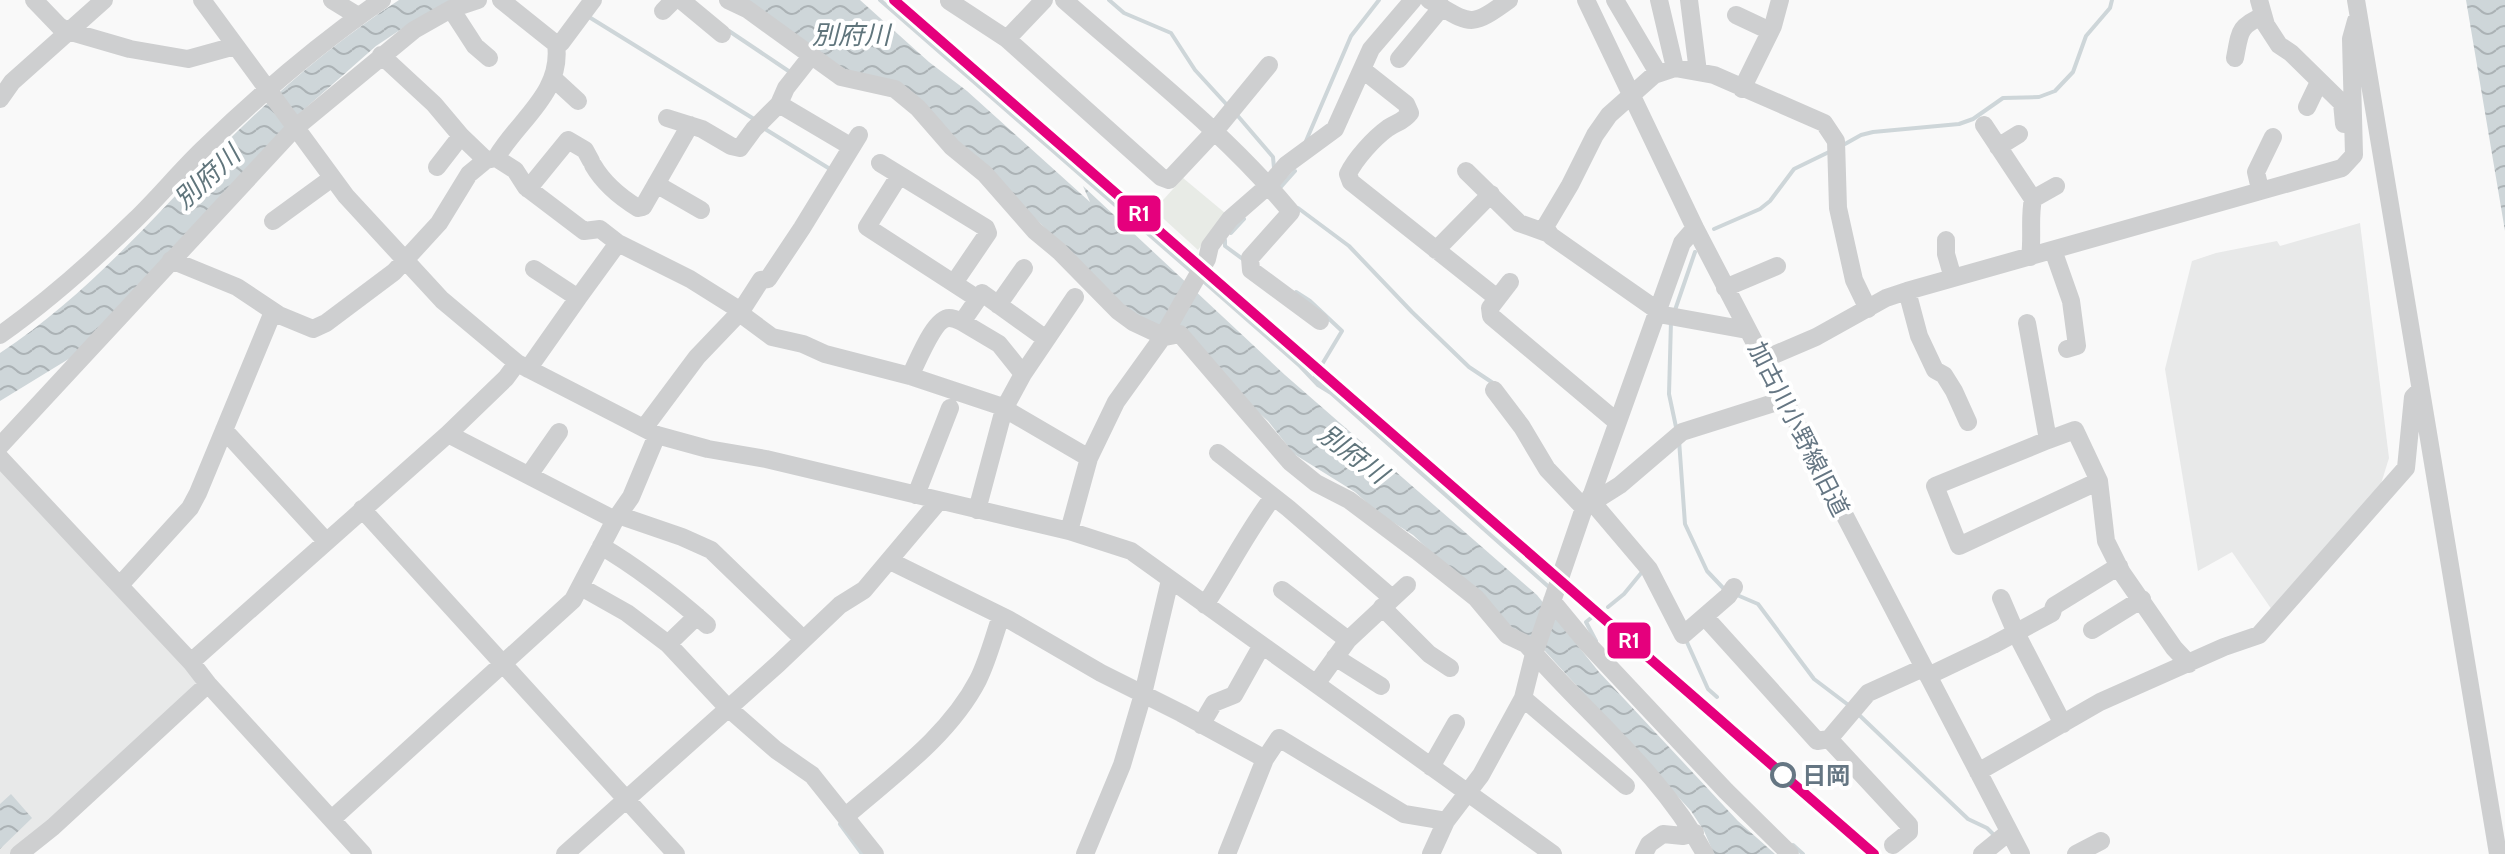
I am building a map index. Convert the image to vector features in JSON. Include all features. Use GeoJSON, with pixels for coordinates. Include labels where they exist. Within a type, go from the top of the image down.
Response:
{"type":"FeatureCollection","features":[{"type":"Feature","properties":{"kind":"street"},"geometry":{"type":"LineString","coordinates":[[34,0],[68,31],[130,49],[188,59],[235,46]]}},
{"type":"Feature","properties":{"kind":"street"},"geometry":{"type":"LineString","coordinates":[[0,99],[12,82],[104,0]]}},
{"type":"Feature","properties":{"kind":"street"},"geometry":{"type":"LineString","coordinates":[[202,0],[332,178],[442,300],[522,366],[650,431],[708,449],[766,459],[1069,531],[1131,551],[1553,854]]}},
{"type":"Feature","properties":{"kind":"street"},"geometry":{"type":"LineString","coordinates":[[332,0],[358,16]]}},
{"type":"Feature","properties":{"kind":"street"},"geometry":{"type":"LineString","coordinates":[[0,335],[83,269],[137,219],[202,150],[268,90],[315,49],[382,0]]}},
{"type":"Feature","properties":{"kind":"street"},"geometry":{"type":"LineString","coordinates":[[501,0],[556,44]]}},
{"type":"Feature","properties":{"kind":"street"},"geometry":{"type":"LineString","coordinates":[[556,44],[561,43],[593,0]]}},
{"type":"Feature","properties":{"kind":"street"},"geometry":{"type":"LineString","coordinates":[[681,0],[710,30]]}},
{"type":"Feature","properties":{"kind":"street"},"geometry":{"type":"LineString","coordinates":[[728,0],[747,9],[841,77],[895,89],[918,108],[952,147],[985,174],[1035,231],[1118,311],[1165,337],[1180,334],[1290,462],[1316,483],[1349,500],[1428,560],[1476,598],[1507,635],[1526,644],[1674,802],[1705,854]]}},
{"type":"Feature","properties":{"kind":"street"},"geometry":{"type":"LineString","coordinates":[[1007,39],[1044,0]]}},
{"type":"Feature","properties":{"kind":"street"},"geometry":{"type":"LineString","coordinates":[[1064,0],[1214,132],[1274,180],[1291,212],[1250,258],[1251,270],[1309,317]]}},
{"type":"Feature","properties":{"kind":"street"},"geometry":{"type":"LineString","coordinates":[[1069,531],[1089,458],[1116,402],[1162,338],[1207,259],[1210,246],[1230,219],[1301,154],[1335,129],[1371,49],[1413,0]]}},
{"type":"Feature","properties":{"kind":"street"},"geometry":{"type":"LineString","coordinates":[[1399,59],[1435,4],[1462,19],[1483,19],[1509,0]]}},
{"type":"Feature","properties":{"kind":"street","name":"加古川小野線旧道"},"geometry":{"type":"LineString","coordinates":[[1586,0],[1725,288],[2021,854]]}},
{"type":"Feature","properties":{"kind":"street"},"geometry":{"type":"LineString","coordinates":[[1615,0],[1667,71]]}},
{"type":"Feature","properties":{"kind":"street"},"geometry":{"type":"LineString","coordinates":[[1659,0],[1667,71]]}},
{"type":"Feature","properties":{"kind":"street"},"geometry":{"type":"LineString","coordinates":[[1689,0],[1698,72]]}},
{"type":"Feature","properties":{"kind":"street"},"geometry":{"type":"LineString","coordinates":[[1742,89],[1770,31],[1780,0]]}},
{"type":"Feature","properties":{"kind":"street"},"geometry":{"type":"LineString","coordinates":[[0,446],[294,129],[381,55],[414,30],[466,3],[475,46],[489,58]]}},
{"type":"Feature","properties":{"kind":"street"},"geometry":{"type":"LineString","coordinates":[[1762,360],[1816,337],[1886,298],[1907,291],[2342,168],[2354,155],[2351,39],[2357,6]]}},
{"type":"Feature","properties":{"kind":"street"},"geometry":{"type":"LineString","coordinates":[[2357,6],[2498,854]]}},
{"type":"Feature","properties":{"kind":"street"},"geometry":{"type":"LineString","coordinates":[[2235,58],[2240,30],[2261,8],[2279,45],[2342,103],[2349,163]]}},
{"type":"Feature","properties":{"kind":"street"},"geometry":{"type":"LineString","coordinates":[[956,12],[1007,39],[1161,177],[1169,180],[1232,110],[1249,75],[1269,65]]}},
{"type":"Feature","properties":{"kind":"street"},"geometry":{"type":"LineString","coordinates":[[1736,15],[1770,31]]}},
{"type":"Feature","properties":{"kind":"street"},"geometry":{"type":"LineString","coordinates":[[171,260],[237,287],[273,312],[313,329],[326,323],[394,272],[439,223],[469,174],[491,159],[543,98],[556,69],[556,44]]}},
{"type":"Feature","properties":{"kind":"street"},"geometry":{"type":"LineString","coordinates":[[381,55],[434,104],[461,136],[491,159],[515,170],[528,189],[584,231],[600,229],[618,243],[690,279],[741,311],[772,337],[910,376],[1004,409],[1089,458]]}},
{"type":"Feature","properties":{"kind":"street"},"geometry":{"type":"LineString","coordinates":[[667,118],[740,148],[779,104],[786,88],[812,55]]}},
{"type":"Feature","properties":{"kind":"street"},"geometry":{"type":"LineString","coordinates":[[1363,70],[1406,104],[1410,113],[1404,121],[1387,128],[1352,165],[1348,174],[1351,182],[1497,298]]}},
{"type":"Feature","properties":{"kind":"street"},"geometry":{"type":"LineString","coordinates":[[1547,233],[1545,227],[1609,115],[1654,75],[1667,71],[1714,75],[1824,123],[1836,141],[1838,208],[1854,280],[1868,309]]}},
{"type":"Feature","properties":{"kind":"street"},"geometry":{"type":"LineString","coordinates":[[553,78],[578,101]]}},
{"type":"Feature","properties":{"kind":"street"},"geometry":{"type":"LineString","coordinates":[[2307,107],[2319,82]]}},
{"type":"Feature","properties":{"kind":"street"},"geometry":{"type":"LineString","coordinates":[[332,819],[573,600],[631,497],[650,431],[697,357],[741,311],[761,280],[768,279],[854,141],[779,104]]}},
{"type":"Feature","properties":{"kind":"street"},"geometry":{"type":"LineString","coordinates":[[528,189],[568,140],[585,150],[608,186],[638,208],[643,207],[690,125]]}},
{"type":"Feature","properties":{"kind":"street"},"geometry":{"type":"LineString","coordinates":[[1984,125],[2033,199],[2029,220],[2033,232],[2030,257]]}},
{"type":"Feature","properties":{"kind":"street"},"geometry":{"type":"LineString","coordinates":[[1998,147],[2019,134]]}},
{"type":"Feature","properties":{"kind":"street"},"geometry":{"type":"LineString","coordinates":[[437,167],[461,136]]}},
{"type":"Feature","properties":{"kind":"street"},"geometry":{"type":"LineString","coordinates":[[2260,189],[2256,172],[2274,145]]}},
{"type":"Feature","properties":{"kind":"street"},"geometry":{"type":"LineString","coordinates":[[880,163],[947,210],[986,228],[988,233],[954,283]]}},
{"type":"Feature","properties":{"kind":"street"},"geometry":{"type":"LineString","coordinates":[[1466,171],[1519,223],[1547,233],[1667,315],[1747,330]]}},
{"type":"Feature","properties":{"kind":"street"},"geometry":{"type":"LineString","coordinates":[[899,176],[867,227],[978,299]]}},
{"type":"Feature","properties":{"kind":"street"},"geometry":{"type":"LineString","coordinates":[[273,221],[332,178]]}},
{"type":"Feature","properties":{"kind":"street"},"geometry":{"type":"LineString","coordinates":[[656,184],[688,208]]}},
{"type":"Feature","properties":{"kind":"street"},"geometry":{"type":"LineString","coordinates":[[2033,199],[2056,186]]}},
{"type":"Feature","properties":{"kind":"street"},"geometry":{"type":"LineString","coordinates":[[1436,250],[1491,194]]}},
{"type":"Feature","properties":{"kind":"street"},"geometry":{"type":"LineString","coordinates":[[1431,854],[1446,821],[1481,775],[1523,698],[1552,601],[1617,422],[1667,315],[1682,243],[1695,228]]}},
{"type":"Feature","properties":{"kind":"street"},"geometry":{"type":"LineString","coordinates":[[1946,240],[1946,254],[1953,278]]}},
{"type":"Feature","properties":{"kind":"street"},"geometry":{"type":"LineString","coordinates":[[191,662],[522,366],[618,243]]}},
{"type":"Feature","properties":{"kind":"street"},"geometry":{"type":"LineString","coordinates":[[2053,250],[2071,301],[2077,346],[2067,349]]}},
{"type":"Feature","properties":{"kind":"street"},"geometry":{"type":"LineString","coordinates":[[1725,288],[1777,266]]}},
{"type":"Feature","properties":{"kind":"street"},"geometry":{"type":"LineString","coordinates":[[998,305],[1024,268]]}},
{"type":"Feature","properties":{"kind":"street"},"geometry":{"type":"LineString","coordinates":[[534,269],[578,298]]}},
{"type":"Feature","properties":{"kind":"street"},"geometry":{"type":"LineString","coordinates":[[1510,282],[1490,308],[1491,316],[1617,422]]}},
{"type":"Feature","properties":{"kind":"street"},"geometry":{"type":"LineString","coordinates":[[1907,291],[1919,336],[1935,370],[1944,375],[1954,391],[1968,422]]}},
{"type":"Feature","properties":{"kind":"street"},"geometry":{"type":"LineString","coordinates":[[962,322],[982,293],[1046,339]]}},
{"type":"Feature","properties":{"kind":"street"},"geometry":{"type":"LineString","coordinates":[[977,510],[1004,409],[1023,374],[1075,297]]}},
{"type":"Feature","properties":{"kind":"street"},"geometry":{"type":"LineString","coordinates":[[120,585],[190,508],[273,312]]}},
{"type":"Feature","properties":{"kind":"street"},"geometry":{"type":"LineString","coordinates":[[910,376],[932,332],[941,320],[948,318],[962,322],[999,344],[1023,374]]}},
{"type":"Feature","properties":{"kind":"street"},"geometry":{"type":"LineString","coordinates":[[2027,323],[2048,440]]}},
{"type":"Feature","properties":{"kind":"street"},"geometry":{"type":"LineString","coordinates":[[1978,772],[2100,702],[2224,647],[2259,635],[2406,468],[2413,397],[2421,389]]}},
{"type":"Feature","properties":{"kind":"street"},"geometry":{"type":"LineString","coordinates":[[1494,390],[1522,427],[1547,469],[1589,503],[1649,569],[1683,635],[1728,596],[1734,587]]}},
{"type":"Feature","properties":{"kind":"street"},"geometry":{"type":"LineString","coordinates":[[1589,503],[1620,485],[1678,434],[1783,400]]}},
{"type":"Feature","properties":{"kind":"street"},"geometry":{"type":"LineString","coordinates":[[916,495],[941,417]]}},
{"type":"Feature","properties":{"kind":"street"},"geometry":{"type":"LineString","coordinates":[[224,430],[325,540]]}},
{"type":"Feature","properties":{"kind":"street"},"geometry":{"type":"LineString","coordinates":[[2099,481],[1959,546],[1935,486],[2075,430],[2099,481],[2106,541],[2119,566],[2174,648],[2189,664]]}},
{"type":"Feature","properties":{"kind":"street"},"geometry":{"type":"LineString","coordinates":[[529,475],[559,432]]}},
{"type":"Feature","properties":{"kind":"street"},"geometry":{"type":"LineString","coordinates":[[448,434],[617,518],[711,550],[803,639]]}},
{"type":"Feature","properties":{"kind":"street"},"geometry":{"type":"LineString","coordinates":[[1218,453],[1238,461],[1273,497],[1345,549],[1429,654],[1450,668]]}},
{"type":"Feature","properties":{"kind":"street"},"geometry":{"type":"LineString","coordinates":[[0,458],[191,662],[363,854]]}},
{"type":"Feature","properties":{"kind":"street"},"geometry":{"type":"LineString","coordinates":[[1205,605],[1232,563],[1241,529],[1273,497]]}},
{"type":"Feature","properties":{"kind":"street"},"geometry":{"type":"LineString","coordinates":[[565,854],[840,605],[864,590],[939,501]]}},
{"type":"Feature","properties":{"kind":"street"},"geometry":{"type":"LineString","coordinates":[[362,509],[676,854]]}},
{"type":"Feature","properties":{"kind":"street"},"geometry":{"type":"LineString","coordinates":[[601,546],[636,567],[702,621],[668,644]]}},
{"type":"Feature","properties":{"kind":"street"},"geometry":{"type":"LineString","coordinates":[[890,561],[1001,616],[1101,673],[1265,759]]}},
{"type":"Feature","properties":{"kind":"street"},"geometry":{"type":"LineString","coordinates":[[1705,617],[1817,741],[1829,739],[1868,693],[2016,633],[2052,613],[2054,606],[2119,566]]}},
{"type":"Feature","properties":{"kind":"street"},"geometry":{"type":"LineString","coordinates":[[1089,853],[1122,765],[1143,694],[1170,580]]}},
{"type":"Feature","properties":{"kind":"street"},"geometry":{"type":"LineString","coordinates":[[1316,684],[1348,640],[1407,585]]}},
{"type":"Feature","properties":{"kind":"street"},"geometry":{"type":"LineString","coordinates":[[581,587],[627,613],[668,644],[727,707],[776,750],[812,775],[875,854]]}},
{"type":"Feature","properties":{"kind":"street"},"geometry":{"type":"LineString","coordinates":[[1282,590],[1303,597],[1348,640]]}},
{"type":"Feature","properties":{"kind":"street"},"geometry":{"type":"LineString","coordinates":[[2001,598],[2063,724]]}},
{"type":"Feature","properties":{"kind":"street"},"geometry":{"type":"LineString","coordinates":[[2093,632],[2142,599]]}},
{"type":"Feature","properties":{"kind":"street"},"geometry":{"type":"LineString","coordinates":[[1552,601],[1585,641],[1726,791],[1790,854]]}},
{"type":"Feature","properties":{"kind":"street"},"geometry":{"type":"LineString","coordinates":[[846,816],[921,751],[955,714],[978,679],[1001,616]]}},
{"type":"Feature","properties":{"kind":"street"},"geometry":{"type":"LineString","coordinates":[[1724,639],[1739,626]]}},
{"type":"Feature","properties":{"kind":"street"},"geometry":{"type":"LineString","coordinates":[[1201,725],[1214,703],[1234,695],[1262,645]]}},
{"type":"Feature","properties":{"kind":"street"},"geometry":{"type":"LineString","coordinates":[[1335,657],[1381,686]]}},
{"type":"Feature","properties":{"kind":"street"},"geometry":{"type":"LineString","coordinates":[[19,854],[53,827],[208,684]]}},
{"type":"Feature","properties":{"kind":"street"},"geometry":{"type":"LineString","coordinates":[[1523,698],[1593,749],[1626,786]]}},
{"type":"Feature","properties":{"kind":"street"},"geometry":{"type":"LineString","coordinates":[[1431,767],[1456,723]]}},
{"type":"Feature","properties":{"kind":"street"},"geometry":{"type":"LineString","coordinates":[[1227,854],[1265,759],[1279,738],[1404,814],[1446,821]]}},
{"type":"Feature","properties":{"kind":"street"},"geometry":{"type":"LineString","coordinates":[[1829,739],[1909,825],[1909,832],[1893,845]]}},
{"type":"Feature","properties":{"kind":"street"},"geometry":{"type":"LineString","coordinates":[[1982,854],[2009,832]]}},
{"type":"Feature","properties":{"kind":"street"},"geometry":{"type":"LineString","coordinates":[[1644,854],[1649,844],[1663,834],[1683,836],[1695,833]]}},
{"type":"Feature","properties":{"kind":"street"},"geometry":{"type":"LineString","coordinates":[[2064,854],[2071,850],[2076,854],[2101,841]]}},
{"type":"Feature","properties":{"kind":"shaded area"},"geometry":{"type":"Polygon","coordinates":[[[1183,178],[1225,213],[1198,250],[1154,210],[1183,178]]]}},
{"type":"Feature","properties":{"kind":"shaded area"},"geometry":{"type":"Polygon","coordinates":[[[2360,223],[2389,458],[2380,487],[2272,610],[2232,552],[2198,571],[2165,369],[2192,261],[2277,241],[2280,246],[2360,223]]]}},
{"type":"Feature","properties":{"kind":"shaded area"},"geometry":{"type":"Polygon","coordinates":[[[0,470],[196,679],[196,689],[11,854],[0,854],[0,470]]]}},
{"type":"Feature","properties":{"kind":"water","name":"別府川"},"geometry":{"type":"Polygon","coordinates":[[[399,0],[453,0],[376,46],[300,113],[85,349],[0,401],[0,353],[86,285],[234,134],[279,93],[325,53],[399,0]]]}},
{"type":"Feature","properties":{"kind":"water","name":"別府川"},"geometry":{"type":"Polygon","coordinates":[[[743,0],[860,0],[1090,202],[1083,186],[1285,375],[1537,595],[1599,672],[1738,821],[1775,854],[1714,854],[1691,811],[1544,650],[1513,629],[1413,535],[1377,512],[1355,492],[1294,454],[1268,421],[1178,341],[1135,317],[913,98],[840,67],[743,0]]]}},
{"type":"Feature","properties":{"kind":"water"},"geometry":{"type":"Polygon","coordinates":[[[2466,0],[2505,0],[2505,231],[2466,0]]]}},
{"type":"Feature","properties":{"kind":"water"},"geometry":{"type":"Polygon","coordinates":[[[11,794],[32,818],[0,849],[0,804],[11,794]]]}},
{"type":"Feature","properties":{"kind":"waterway"},"geometry":{"type":"LineString","coordinates":[[880,0],[1192,272]]}},
{"type":"Feature","properties":{"kind":"waterway"},"geometry":{"type":"LineString","coordinates":[[1109,0],[1124,13],[1171,33],[1195,70],[1228,106]]}},
{"type":"Feature","properties":{"kind":"waterway"},"geometry":{"type":"LineString","coordinates":[[1306,141],[1351,36],[1379,0]]}},
{"type":"Feature","properties":{"kind":"waterway"},"geometry":{"type":"LineString","coordinates":[[1845,144],[1873,132],[1959,124],[1973,119],[2003,98],[2039,97],[2055,91],[2073,72],[2086,36],[2110,8],[2112,0]]}},
{"type":"Feature","properties":{"kind":"waterway"},"geometry":{"type":"LineString","coordinates":[[589,17],[754,119]]}},
{"type":"Feature","properties":{"kind":"waterway"},"geometry":{"type":"LineString","coordinates":[[729,31],[790,72]]}},
{"type":"Feature","properties":{"kind":"waterway"},"geometry":{"type":"LineString","coordinates":[[1237,115],[1273,157],[1274,168]]}},
{"type":"Feature","properties":{"kind":"waterway"},"geometry":{"type":"LineString","coordinates":[[765,129],[830,169]]}},
{"type":"Feature","properties":{"kind":"waterway"},"geometry":{"type":"LineString","coordinates":[[1714,229],[1760,209],[1770,201],[1794,169],[1831,151]]}},
{"type":"Feature","properties":{"kind":"waterway"},"geometry":{"type":"LineString","coordinates":[[1279,189],[1295,171]]}},
{"type":"Feature","properties":{"kind":"waterway"},"geometry":{"type":"LineString","coordinates":[[1298,208],[1349,246],[1469,367],[1493,383]]}},
{"type":"Feature","properties":{"kind":"waterway"},"geometry":{"type":"LineString","coordinates":[[1231,233],[1244,219]]}},
{"type":"Feature","properties":{"kind":"waterway"},"geometry":{"type":"LineString","coordinates":[[1225,240],[1225,246],[1244,260]]}},
{"type":"Feature","properties":{"kind":"waterway"},"geometry":{"type":"LineString","coordinates":[[1674,313],[1695,252]]}},
{"type":"Feature","properties":{"kind":"waterway"},"geometry":{"type":"LineString","coordinates":[[1202,280],[1550,588]]}},
{"type":"Feature","properties":{"kind":"waterway"},"geometry":{"type":"LineString","coordinates":[[1296,292],[1342,331],[1315,376],[1331,393]]}},
{"type":"Feature","properties":{"kind":"waterway"},"geometry":{"type":"LineString","coordinates":[[1671,321],[1669,394],[1676,427]]}},
{"type":"Feature","properties":{"kind":"waterway"},"geometry":{"type":"LineString","coordinates":[[1679,440],[1685,524],[1707,571],[1725,590]]}},
{"type":"Feature","properties":{"kind":"waterway"},"geometry":{"type":"LineString","coordinates":[[1608,607],[1624,594],[1642,572]]}},
{"type":"Feature","properties":{"kind":"waterway"},"geometry":{"type":"LineString","coordinates":[[1737,595],[1758,604],[1814,679],[1851,707]]}},
{"type":"Feature","properties":{"kind":"waterway"},"geometry":{"type":"LineString","coordinates":[[1596,614],[1586,622],[1596,641]]}},
{"type":"Feature","properties":{"kind":"waterway"},"geometry":{"type":"LineString","coordinates":[[1686,640],[1708,689],[1717,697]]}},
{"type":"Feature","properties":{"kind":"waterway"},"geometry":{"type":"LineString","coordinates":[[1857,713],[1968,819],[1987,828],[1996,837]]}},
{"type":"Feature","properties":{"kind":"waterway"},"geometry":{"type":"LineString","coordinates":[[840,824],[862,854]]}},
{"type":"Feature","properties":{"kind":"waterway"},"geometry":{"type":"LineString","coordinates":[[1793,845],[1803,854]]}},
{"type":"Feature","properties":{"kind":"transit line","name":"R1"},"geometry":{"type":"LineString","coordinates":[[894,0],[1874,854]]}},
{"type":"Feature","properties":{"kind":"place","name":"日岡"},"geometry":{"type":"Point","coordinates":[1783,775]}}]}
